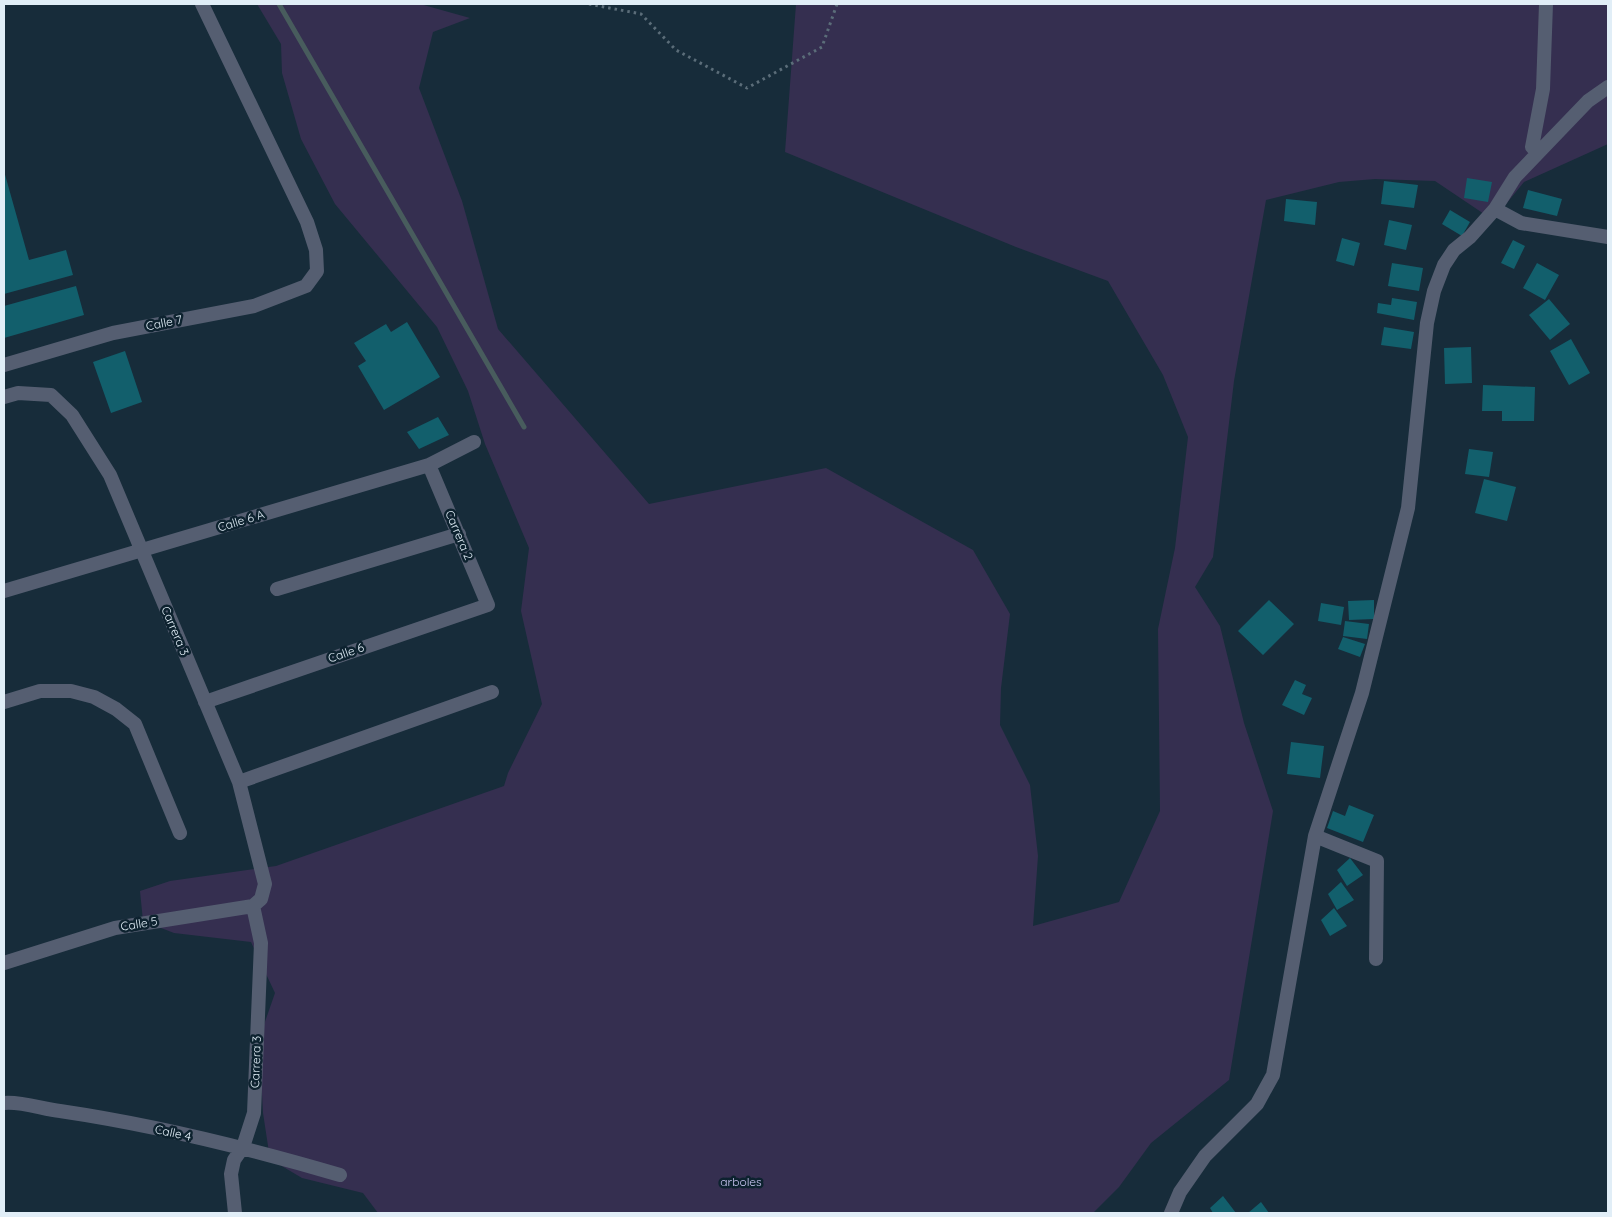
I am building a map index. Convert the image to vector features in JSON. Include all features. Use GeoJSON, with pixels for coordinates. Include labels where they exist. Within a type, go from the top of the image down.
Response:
{"type":"FeatureCollection","features":[{"type":"Feature","properties":{"kind":"street","name":"Calle 7"},"geometry":{"type":"LineString","coordinates":[[4,366],[113,333],[254,306],[306,286],[316,272],[316,250],[307,222],[202,4]]}},
{"type":"Feature","properties":{"kind":"street"},"geometry":{"type":"LineString","coordinates":[[1539,152],[1532,147],[1543,89],[1546,4]]}},
{"type":"Feature","properties":{"kind":"street"},"geometry":{"type":"LineString","coordinates":[[1171,1213],[1180,1192],[1204,1156],[1257,1104],[1273,1075],[1315,836],[1362,693],[1408,508],[1427,323],[1434,291],[1444,265],[1454,250],[1470,237],[1495,209],[1515,177],[1588,101],[1608,87]]}},
{"type":"Feature","properties":{"kind":"street"},"geometry":{"type":"LineString","coordinates":[[1495,209],[1520,223],[1608,237]]}},
{"type":"Feature","properties":{"kind":"street","name":"Carrera 3"},"geometry":{"type":"LineString","coordinates":[[4,397],[18,393],[51,395],[72,415],[110,475],[238,782],[265,884],[261,899],[253,906],[261,943],[254,1113],[243,1147],[234,1160],[231,1174],[235,1213]]}},
{"type":"Feature","properties":{"kind":"street","name":"Calle 6 A"},"geometry":{"type":"LineString","coordinates":[[4,590],[429,465],[474,442]]}},
{"type":"Feature","properties":{"kind":"street","name":"Carrera 2"},"geometry":{"type":"LineString","coordinates":[[429,465],[488,605]]}},
{"type":"Feature","properties":{"kind":"street"},"geometry":{"type":"LineString","coordinates":[[277,589],[459,534]]}},
{"type":"Feature","properties":{"kind":"street","name":"Calle 6"},"geometry":{"type":"LineString","coordinates":[[205,702],[488,605]]}},
{"type":"Feature","properties":{"kind":"street"},"geometry":{"type":"LineString","coordinates":[[4,702],[40,691],[71,691],[94,697],[116,709],[135,724],[180,833]]}},
{"type":"Feature","properties":{"kind":"street"},"geometry":{"type":"LineString","coordinates":[[238,782],[492,692]]}},
{"type":"Feature","properties":{"kind":"street"},"geometry":{"type":"LineString","coordinates":[[1315,836],[1377,861],[1376,959]]}},
{"type":"Feature","properties":{"kind":"street","name":"Calle 5"},"geometry":{"type":"LineString","coordinates":[[4,963],[115,928],[253,906]]}},
{"type":"Feature","properties":{"kind":"street","name":"Calle 4"},"geometry":{"type":"LineString","coordinates":[[4,1103],[22,1104],[32,1108],[97,1116],[243,1147],[340,1175]]}},
{"type":"Feature","properties":{"kind":"path"},"geometry":{"type":"LineString","coordinates":[[589,4],[641,14],[676,50],[747,88],[822,47],[837,4]]}},
{"type":"Feature","properties":{"kind":"green space","name":"arboles"},"geometry":{"type":"Polygon","coordinates":[[[257,4],[420,4],[470,18],[433,32],[419,88],[462,201],[498,329],[649,504],[826,468],[973,550],[1010,614],[1001,688],[1000,725],[1030,785],[1038,856],[1033,926],[1119,902],[1160,811],[1158,629],[1175,548],[1188,437],[1163,375],[1108,281],[1016,247],[785,152],[796,4],[1608,4],[1608,144],[1524,182],[1493,220],[1435,181],[1375,179],[1339,182],[1266,200],[1234,381],[1213,557],[1195,587],[1220,626],[1244,723],[1273,811],[1229,1080],[1151,1143],[1119,1187],[1093,1213],[378,1213],[363,1193],[302,1178],[270,1159],[263,1113],[259,1039],[275,993],[251,942],[174,933],[143,921],[140,891],[170,881],[276,866],[504,786],[508,773],[542,704],[521,611],[529,548],[485,444],[468,391],[437,327],[335,204],[301,139],[282,73],[281,44],[257,4]]]}},
{"type":"Feature","properties":{"kind":"building"},"geometry":{"type":"Polygon","coordinates":[[[4,171],[29,260],[66,250],[73,275],[4,294],[4,171]]]}},
{"type":"Feature","properties":{"kind":"building"},"geometry":{"type":"Polygon","coordinates":[[[1467,178],[1492,182],[1488,202],[1464,198],[1467,178]]]}},
{"type":"Feature","properties":{"kind":"building"},"geometry":{"type":"Polygon","coordinates":[[[1384,181],[1418,185],[1414,208],[1381,204],[1384,181]]]}},
{"type":"Feature","properties":{"kind":"building"},"geometry":{"type":"Polygon","coordinates":[[[1528,190],[1562,199],[1557,216],[1523,208],[1528,190]]]}},
{"type":"Feature","properties":{"kind":"building"},"geometry":{"type":"Polygon","coordinates":[[[1286,199],[1317,202],[1315,225],[1284,221],[1286,199]]]}},
{"type":"Feature","properties":{"kind":"building"},"geometry":{"type":"Polygon","coordinates":[[[1450,210],[1470,222],[1462,236],[1442,224],[1450,210]]]}},
{"type":"Feature","properties":{"kind":"building"},"geometry":{"type":"Polygon","coordinates":[[[1389,220],[1412,225],[1406,250],[1384,245],[1389,220]]]}},
{"type":"Feature","properties":{"kind":"building"},"geometry":{"type":"Polygon","coordinates":[[[1342,238],[1360,243],[1354,266],[1336,261],[1342,238]]]}},
{"type":"Feature","properties":{"kind":"building"},"geometry":{"type":"Polygon","coordinates":[[[1513,240],[1525,246],[1514,269],[1501,263],[1513,240]]]}},
{"type":"Feature","properties":{"kind":"building"},"geometry":{"type":"Polygon","coordinates":[[[1392,263],[1423,268],[1419,291],[1388,286],[1392,263]]]}},
{"type":"Feature","properties":{"kind":"building"},"geometry":{"type":"Polygon","coordinates":[[[1537,263],[1559,275],[1545,300],[1523,288],[1537,263]]]}},
{"type":"Feature","properties":{"kind":"building"},"geometry":{"type":"Polygon","coordinates":[[[76,286],[84,315],[4,338],[4,306],[76,286]]]}},
{"type":"Feature","properties":{"kind":"building"},"geometry":{"type":"Polygon","coordinates":[[[1392,298],[1417,302],[1414,320],[1377,313],[1378,303],[1391,305],[1392,298]]]}},
{"type":"Feature","properties":{"kind":"building"},"geometry":{"type":"Polygon","coordinates":[[[1549,299],[1570,324],[1550,340],[1529,315],[1549,299]]]}},
{"type":"Feature","properties":{"kind":"building"},"geometry":{"type":"Polygon","coordinates":[[[407,322],[440,377],[384,410],[358,366],[366,361],[354,343],[386,324],[391,332],[407,322]]]}},
{"type":"Feature","properties":{"kind":"building"},"geometry":{"type":"Polygon","coordinates":[[[1384,327],[1414,332],[1411,349],[1381,345],[1384,327]]]}},
{"type":"Feature","properties":{"kind":"building"},"geometry":{"type":"Polygon","coordinates":[[[1571,339],[1590,373],[1569,385],[1550,351],[1571,339]]]}},
{"type":"Feature","properties":{"kind":"building"},"geometry":{"type":"Polygon","coordinates":[[[1471,347],[1472,383],[1445,384],[1444,348],[1471,347]]]}},
{"type":"Feature","properties":{"kind":"building"},"geometry":{"type":"Polygon","coordinates":[[[125,351],[142,402],[111,413],[93,362],[125,351]]]}},
{"type":"Feature","properties":{"kind":"building"},"geometry":{"type":"Polygon","coordinates":[[[1483,385],[1535,387],[1534,421],[1502,421],[1502,411],[1482,411],[1483,385]]]}},
{"type":"Feature","properties":{"kind":"building"},"geometry":{"type":"Polygon","coordinates":[[[438,417],[449,435],[419,449],[407,432],[438,417]]]}},
{"type":"Feature","properties":{"kind":"building"},"geometry":{"type":"Polygon","coordinates":[[[1469,449],[1493,452],[1489,477],[1465,474],[1469,449]]]}},
{"type":"Feature","properties":{"kind":"building"},"geometry":{"type":"Polygon","coordinates":[[[1484,479],[1516,487],[1507,521],[1475,513],[1484,479]]]}},
{"type":"Feature","properties":{"kind":"building"},"geometry":{"type":"Polygon","coordinates":[[[1269,600],[1294,624],[1263,655],[1238,631],[1269,600]]]}},
{"type":"Feature","properties":{"kind":"building"},"geometry":{"type":"Polygon","coordinates":[[[1374,600],[1374,619],[1349,620],[1348,601],[1374,600]]]}},
{"type":"Feature","properties":{"kind":"building"},"geometry":{"type":"Polygon","coordinates":[[[1321,603],[1344,607],[1341,625],[1318,621],[1321,603]]]}},
{"type":"Feature","properties":{"kind":"building"},"geometry":{"type":"Polygon","coordinates":[[[1345,621],[1369,624],[1367,639],[1343,636],[1345,621]]]}},
{"type":"Feature","properties":{"kind":"building"},"geometry":{"type":"Polygon","coordinates":[[[1343,637],[1365,644],[1360,657],[1338,649],[1343,637]]]}},
{"type":"Feature","properties":{"kind":"building"},"geometry":{"type":"Polygon","coordinates":[[[1295,680],[1306,685],[1302,694],[1312,698],[1304,715],[1282,705],[1295,680]]]}},
{"type":"Feature","properties":{"kind":"building"},"geometry":{"type":"Polygon","coordinates":[[[1291,742],[1324,746],[1320,778],[1287,774],[1291,742]]]}},
{"type":"Feature","properties":{"kind":"building"},"geometry":{"type":"Polygon","coordinates":[[[1349,805],[1374,815],[1363,842],[1327,828],[1333,811],[1345,816],[1349,805]]]}},
{"type":"Feature","properties":{"kind":"building"},"geometry":{"type":"Polygon","coordinates":[[[1350,858],[1363,875],[1347,886],[1337,870],[1350,858]]]}},
{"type":"Feature","properties":{"kind":"building"},"geometry":{"type":"Polygon","coordinates":[[[1341,882],[1354,900],[1337,910],[1328,894],[1341,882]]]}},
{"type":"Feature","properties":{"kind":"building"},"geometry":{"type":"Polygon","coordinates":[[[1334,908],[1347,926],[1330,936],[1321,920],[1334,908]]]}},
{"type":"Feature","properties":{"kind":"building"},"geometry":{"type":"Polygon","coordinates":[[[1223,1196],[1236,1213],[1213,1213],[1210,1208],[1223,1196]]]}},
{"type":"Feature","properties":{"kind":"building"},"geometry":{"type":"Polygon","coordinates":[[[1261,1202],[1269,1213],[1248,1213],[1261,1202]]]}},
{"type":"Feature","properties":{"kind":"waterway"},"geometry":{"type":"LineString","coordinates":[[279,4],[524,427]]}}]}
